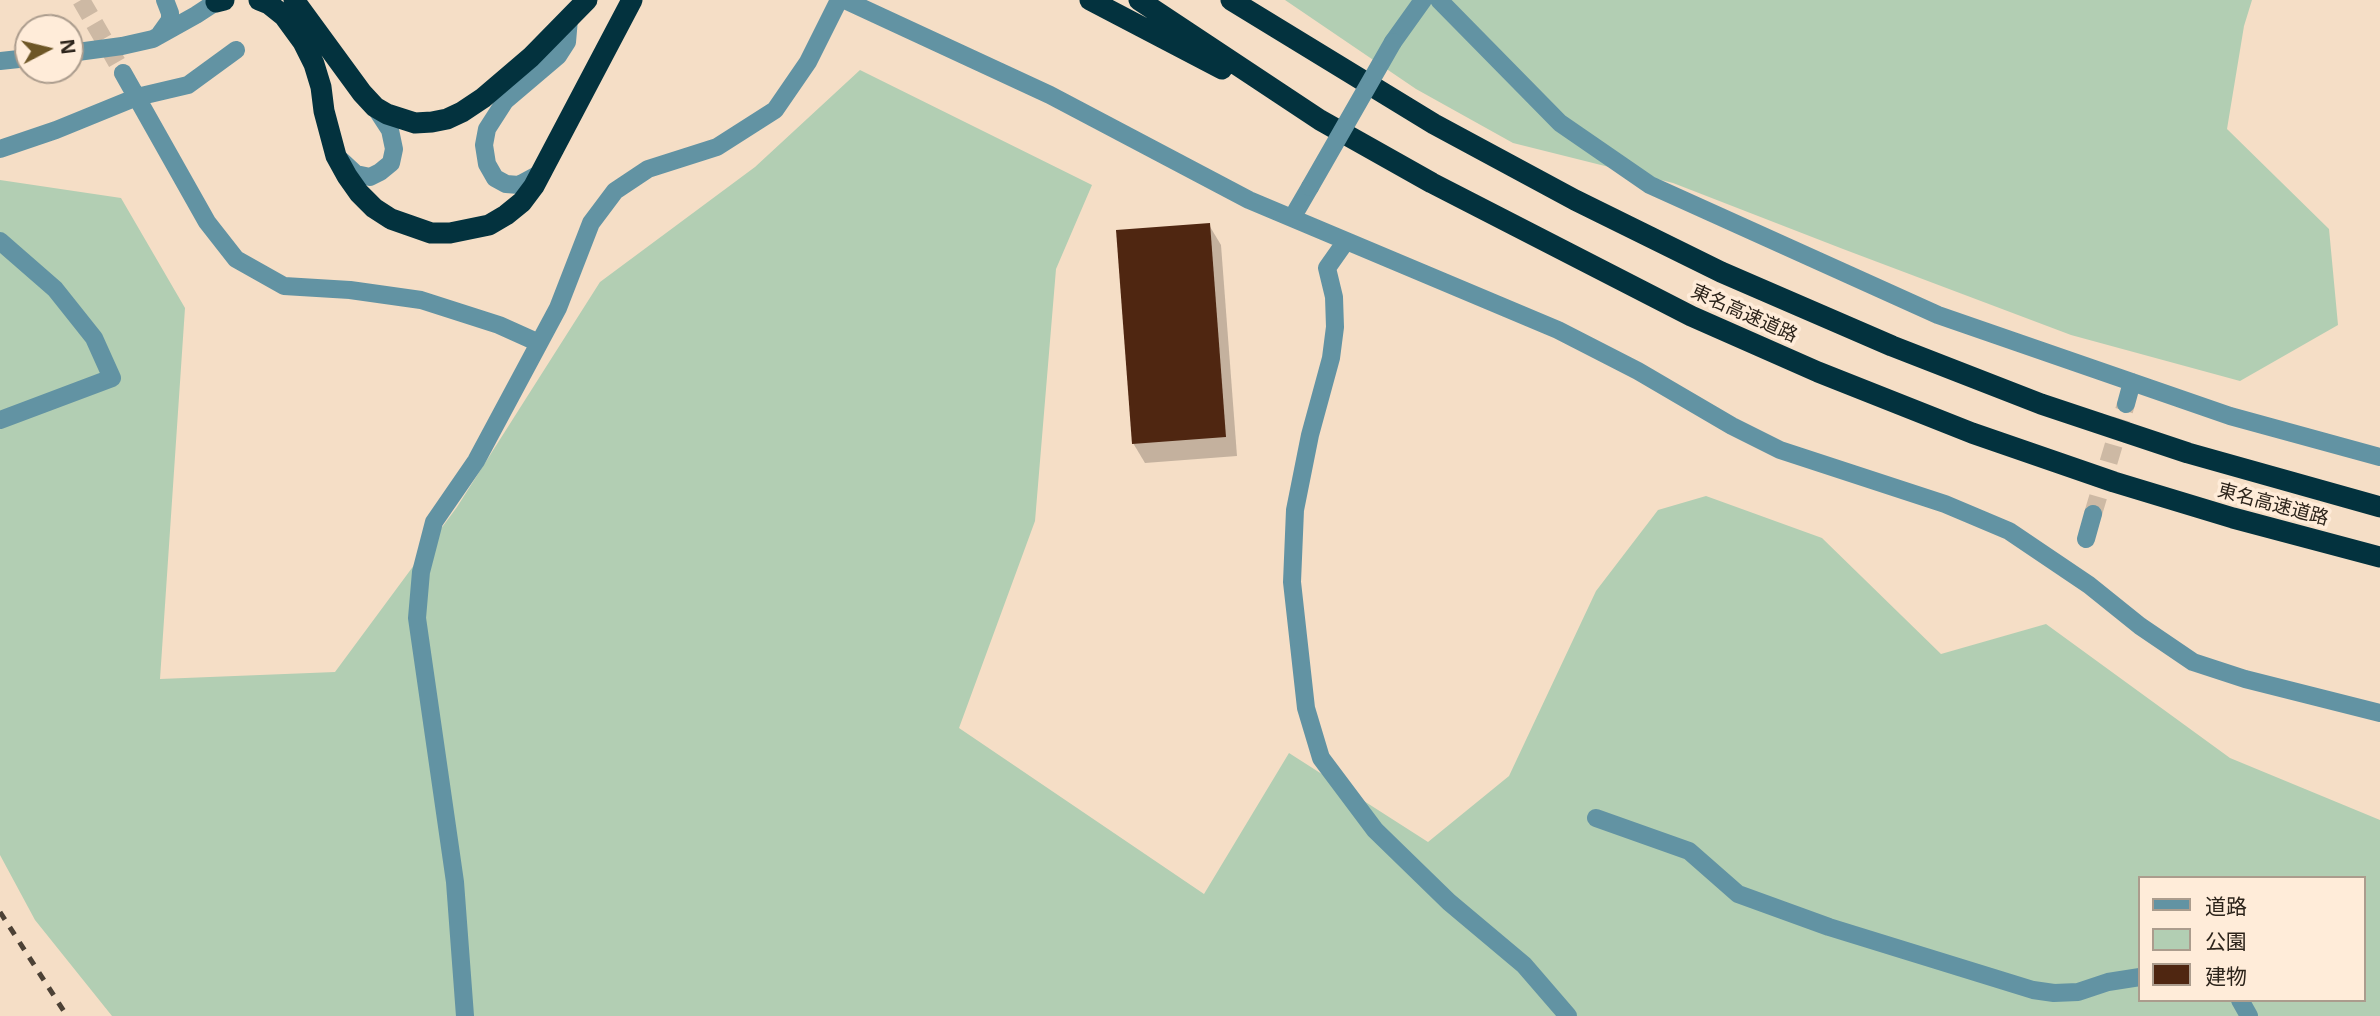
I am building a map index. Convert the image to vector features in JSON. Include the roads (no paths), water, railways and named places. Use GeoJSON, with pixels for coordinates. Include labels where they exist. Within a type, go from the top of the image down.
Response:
{"type":"FeatureCollection","features":[{"type":"Feature","properties":{"kind":"highway"},"geometry":{"type":"LineString","coordinates":[[259,0],[270,4],[284,16],[303,42],[321,87],[324,111],[336,156],[347,176],[374,208],[391,219],[430,233],[450,233],[489,225],[522,202],[543,172],[632,0]]}},
{"type":"Feature","properties":{"kind":"highway"},"geometry":{"type":"LineString","coordinates":[[294,0],[375,107],[394,117],[415,123],[432,122],[462,112],[508,78],[587,0]]}},
{"type":"Feature","properties":{"kind":"highway"},"geometry":{"type":"LineString","coordinates":[[1090,0],[1321,120]]}},
{"type":"Feature","properties":{"kind":"highway","name":"東名高速道路"},"geometry":{"type":"LineString","coordinates":[[1139,0],[1321,120],[1432,183],[1654,297],[1818,372],[1972,433],[2114,482],[2233,519],[2380,557]]}},
{"type":"Feature","properties":{"kind":"highway","name":"東名高速道路"},"geometry":{"type":"LineString","coordinates":[[1231,0],[1434,124],[1575,200],[1721,272],[1892,346],[2040,404],[2189,453],[2380,508]]}},
{"type":"Feature","properties":{"kind":"street"},"geometry":{"type":"LineString","coordinates":[[153,39],[163,33],[170,20],[165,0]]}},
{"type":"Feature","properties":{"kind":"street"},"geometry":{"type":"LineString","coordinates":[[465,1016],[455,882],[417,618],[421,572],[434,522],[475,461],[558,308],[592,223],[615,191],[648,169],[717,147],[775,110],[808,62],[839,0]]}},
{"type":"Feature","properties":{"kind":"street"},"geometry":{"type":"LineString","coordinates":[[845,0],[1050,94],[1249,200],[1558,330],[1780,450],[1945,504],[2008,531],[2089,585],[2140,626],[2193,662],[2245,679],[2380,713]]}},
{"type":"Feature","properties":{"kind":"street"},"geometry":{"type":"LineString","coordinates":[[1292,218],[1393,43],[1423,0]]}},
{"type":"Feature","properties":{"kind":"street"},"geometry":{"type":"LineString","coordinates":[[1440,0],[1560,123],[1650,185],[1938,315],[2230,416],[2380,457]]}},
{"type":"Feature","properties":{"kind":"street"},"geometry":{"type":"LineString","coordinates":[[84,51],[153,39],[220,1]]}},
{"type":"Feature","properties":{"kind":"street"},"geometry":{"type":"LineString","coordinates":[[543,172],[519,185],[506,184],[495,178],[487,164],[484,145],[487,129],[505,101],[558,56],[567,42],[569,19]]}},
{"type":"Feature","properties":{"kind":"street"},"geometry":{"type":"LineString","coordinates":[[0,149],[56,130],[137,97],[188,85],[236,50]]}},
{"type":"Feature","properties":{"kind":"street"},"geometry":{"type":"LineString","coordinates":[[123,73],[207,222],[236,259],[284,286],[350,290],[421,300],[499,325],[539,343]]}},
{"type":"Feature","properties":{"kind":"street"},"geometry":{"type":"LineString","coordinates":[[336,156],[356,174],[370,177],[391,163],[394,149],[390,130],[375,107]]}},
{"type":"Feature","properties":{"kind":"street"},"geometry":{"type":"LineString","coordinates":[[0,241],[55,289],[94,338],[112,378],[0,420]]}},
{"type":"Feature","properties":{"kind":"street"},"geometry":{"type":"LineString","coordinates":[[1346,241],[1327,268],[1334,297],[1335,327],[1331,358],[1310,435],[1295,510],[1292,582],[1306,708],[1321,758],[1375,830],[1449,902],[1524,965],[1568,1016]]}},
{"type":"Feature","properties":{"kind":"street"},"geometry":{"type":"LineString","coordinates":[[2126,404],[2133,382]]}},
{"type":"Feature","properties":{"kind":"street"},"geometry":{"type":"LineString","coordinates":[[2086,539],[2093,514]]}},
{"type":"Feature","properties":{"kind":"street"},"geometry":{"type":"LineString","coordinates":[[1596,818],[1689,852],[1738,894],[1829,926],[2033,990],[2078,992],[2108,982],[2138,977]]}},
{"type":"Feature","properties":{"kind":"tunnel"},"geometry":{"type":"LineString","coordinates":[[81,0],[123,73]]}},
{"type":"Feature","properties":{"kind":"tunnel"},"geometry":{"type":"LineString","coordinates":[[2093,514],[2126,404]]}},
{"type":"Feature","properties":{"kind":"railway"},"geometry":{"type":"LineString","coordinates":[[0,912],[67,1016]]}}]}
